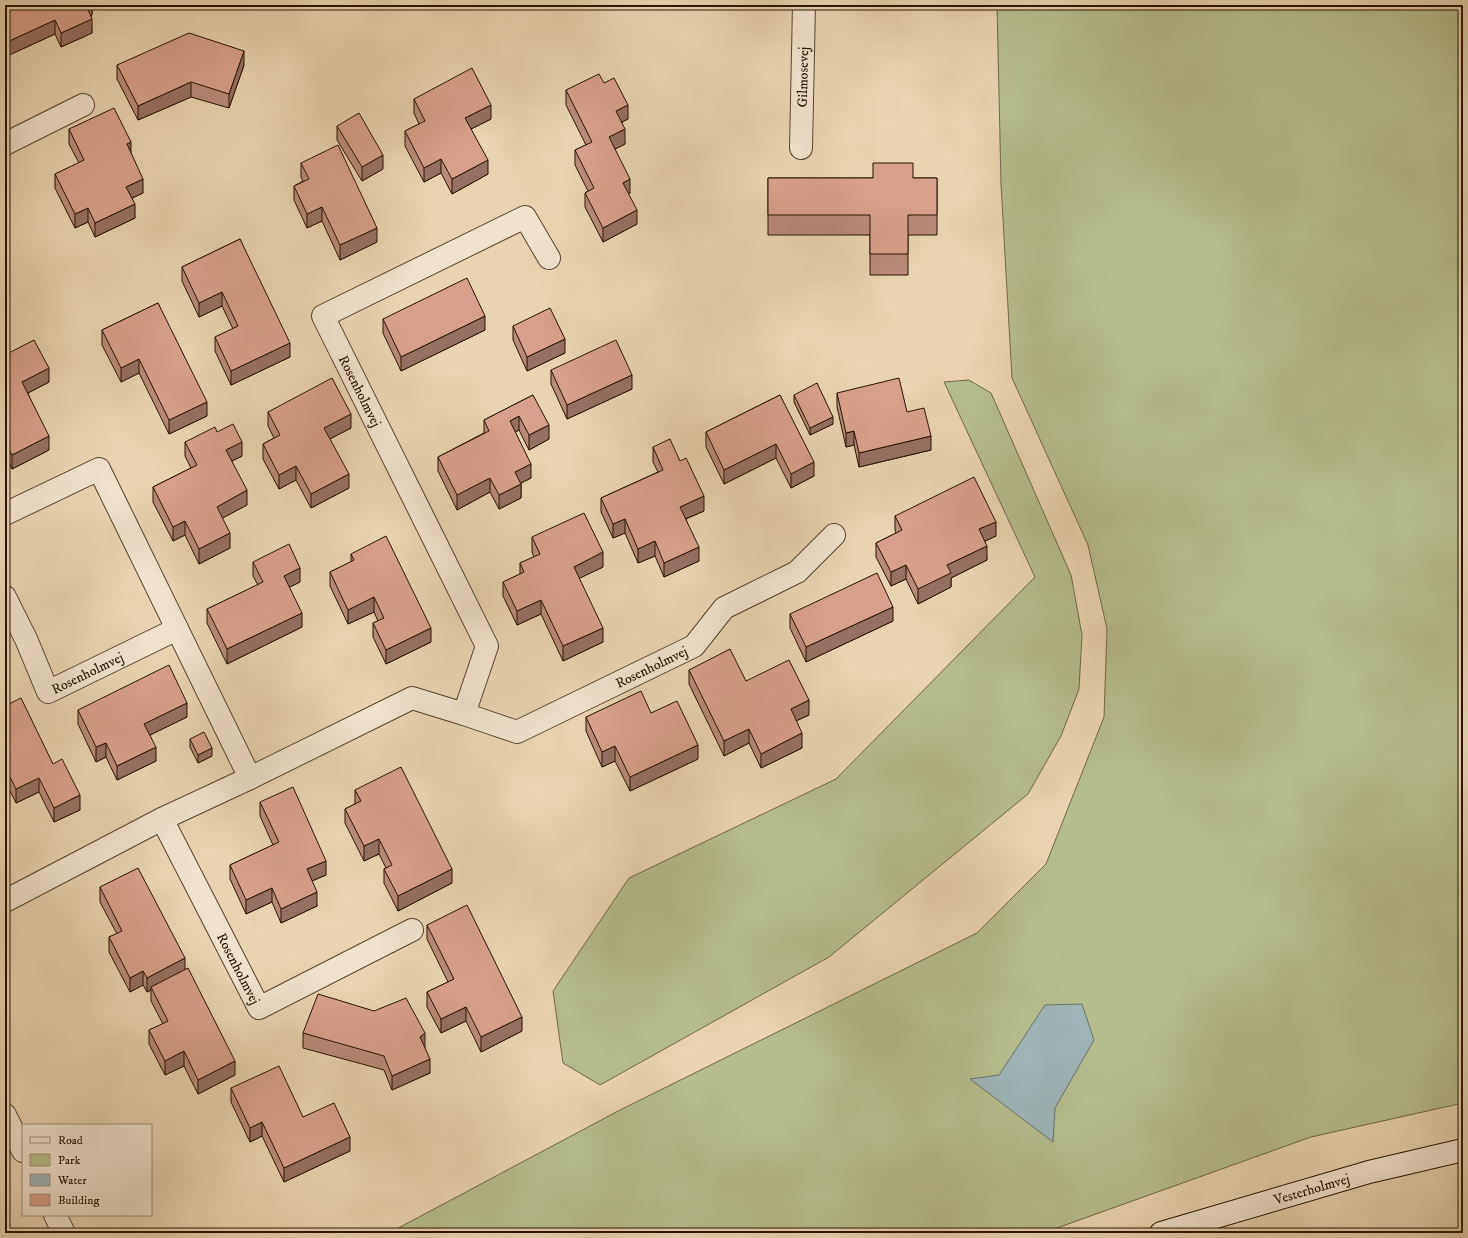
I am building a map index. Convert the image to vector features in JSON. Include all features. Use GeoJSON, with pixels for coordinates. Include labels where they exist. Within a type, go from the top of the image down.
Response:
{"type":"FeatureCollection","features":[{"type":"Feature","properties":{"kind":"street","name":"Gilmosevej"},"geometry":{"type":"LineString","coordinates":[[801,148],[804,5]]}},
{"type":"Feature","properties":{"kind":"street"},"geometry":{"type":"LineString","coordinates":[[5,144],[83,105]]}},
{"type":"Feature","properties":{"kind":"street","name":"Rosenholmvej"},"geometry":{"type":"LineString","coordinates":[[464,714],[486,646],[323,316],[525,217],[549,258]]}},
{"type":"Feature","properties":{"kind":"street"},"geometry":{"type":"LineString","coordinates":[[5,514],[99,469],[250,778]]}},
{"type":"Feature","properties":{"kind":"street","name":"Rosenholmvej"},"geometry":{"type":"LineString","coordinates":[[5,901],[162,819],[250,778],[412,698],[517,732],[694,646],[724,608],[797,572],[834,535]]}},
{"type":"Feature","properties":{"kind":"street","name":"Rosenholmvej"},"geometry":{"type":"LineString","coordinates":[[5,597],[26,639],[48,692],[177,629]]}},
{"type":"Feature","properties":{"kind":"street","name":"Rosenholmvej"},"geometry":{"type":"LineString","coordinates":[[162,819],[259,1008],[412,930]]}},
{"type":"Feature","properties":{"kind":"street"},"geometry":{"type":"LineString","coordinates":[[5,1115],[22,1150]]}},
{"type":"Feature","properties":{"kind":"street","name":"Vesterholmvej"},"geometry":{"type":"LineString","coordinates":[[1162,1233],[1369,1172],[1463,1150]]}},
{"type":"Feature","properties":{"kind":"street"},"geometry":{"type":"LineString","coordinates":[[56,1216],[64,1233]]}},
{"type":"Feature","properties":{"kind":"green space"},"geometry":{"type":"Polygon","coordinates":[[[997,5],[1463,5],[1463,1103],[1311,1137],[1043,1233],[389,1233],[620,1110],[977,933],[1046,864],[1104,717],[1107,629],[1088,545],[1012,378],[1001,184],[997,5]]]}},
{"type":"Feature","properties":{"kind":"green space"},"geometry":{"type":"Polygon","coordinates":[[[969,380],[991,393],[1071,575],[1082,635],[1079,689],[1061,736],[1028,794],[829,957],[600,1085],[563,1063],[553,991],[629,878],[836,779],[1035,577],[944,382],[969,380]]]}},
{"type":"Feature","properties":{"kind":"water"},"geometry":{"type":"Polygon","coordinates":[[[1082,1004],[1094,1040],[1055,1108],[1053,1142],[970,1079],[999,1075],[1045,1005],[1082,1004]]]}},
{"type":"Feature","properties":{"kind":"building"},"geometry":{"type":"Polygon","coordinates":[[[5,5],[86,5],[92,19],[61,33],[55,20],[5,43],[5,5]]]}},
{"type":"Feature","properties":{"kind":"building"},"geometry":{"type":"Polygon","coordinates":[[[189,33],[244,51],[229,94],[191,82],[138,106],[117,65],[189,33]]]}},
{"type":"Feature","properties":{"kind":"building"},"geometry":{"type":"Polygon","coordinates":[[[472,68],[491,105],[465,118],[488,160],[452,179],[441,159],[424,168],[405,131],[425,121],[414,99],[472,68]]]}},
{"type":"Feature","properties":{"kind":"building"},"geometry":{"type":"Polygon","coordinates":[[[599,74],[604,83],[614,78],[628,105],[616,111],[625,129],[609,137],[630,179],[623,183],[637,210],[603,228],[585,193],[594,188],[575,150],[592,142],[566,90],[599,74]]]}},
{"type":"Feature","properties":{"kind":"building"},"geometry":{"type":"Polygon","coordinates":[[[114,108],[131,142],[127,144],[143,179],[126,187],[135,204],[95,223],[88,208],[75,214],[55,174],[84,160],[69,129],[114,108]]]}},
{"type":"Feature","properties":{"kind":"building"},"geometry":{"type":"Polygon","coordinates":[[[359,113],[383,155],[362,167],[337,126],[359,113]]]}},
{"type":"Feature","properties":{"kind":"building"},"geometry":{"type":"Polygon","coordinates":[[[338,145],[377,228],[340,245],[322,207],[307,214],[294,186],[309,179],[301,163],[338,145]]]}},
{"type":"Feature","properties":{"kind":"building"},"geometry":{"type":"Polygon","coordinates":[[[873,163],[913,163],[913,178],[937,178],[937,215],[908,215],[908,254],[870,254],[870,215],[768,215],[768,178],[873,178],[873,163]]]}},
{"type":"Feature","properties":{"kind":"building"},"geometry":{"type":"Polygon","coordinates":[[[240,239],[290,343],[231,371],[215,337],[238,326],[222,292],[199,303],[182,267],[240,239]]]}},
{"type":"Feature","properties":{"kind":"building"},"geometry":{"type":"Polygon","coordinates":[[[467,278],[485,316],[401,357],[383,319],[467,278]]]}},
{"type":"Feature","properties":{"kind":"building"},"geometry":{"type":"Polygon","coordinates":[[[158,303],[207,402],[169,420],[139,359],[121,368],[102,330],[158,303]]]}},
{"type":"Feature","properties":{"kind":"building"},"geometry":{"type":"Polygon","coordinates":[[[550,308],[565,339],[527,357],[513,326],[550,308]]]}},
{"type":"Feature","properties":{"kind":"building"},"geometry":{"type":"Polygon","coordinates":[[[34,340],[49,368],[22,382],[49,436],[12,455],[5,441],[5,355],[34,340]]]}},
{"type":"Feature","properties":{"kind":"building"},"geometry":{"type":"Polygon","coordinates":[[[616,340],[632,375],[567,405],[551,370],[616,340]]]}},
{"type":"Feature","properties":{"kind":"building"},"geometry":{"type":"Polygon","coordinates":[[[332,378],[351,414],[324,428],[349,474],[311,494],[296,466],[279,475],[263,444],[280,435],[268,412],[332,378]]]}},
{"type":"Feature","properties":{"kind":"building"},"geometry":{"type":"Polygon","coordinates":[[[899,378],[907,412],[924,408],[931,436],[859,453],[854,431],[846,433],[837,393],[899,378]]]}},
{"type":"Feature","properties":{"kind":"building"},"geometry":{"type":"Polygon","coordinates":[[[817,383],[833,417],[810,428],[794,395],[817,383]]]}},
{"type":"Feature","properties":{"kind":"building"},"geometry":{"type":"Polygon","coordinates":[[[533,395],[549,425],[529,435],[519,416],[510,421],[531,464],[515,472],[521,484],[499,495],[490,478],[457,495],[438,457],[489,431],[484,420],[533,395]]]}},
{"type":"Feature","properties":{"kind":"building"},"geometry":{"type":"Polygon","coordinates":[[[780,395],[814,462],[791,474],[776,444],[724,470],[706,432],[780,395]]]}},
{"type":"Feature","properties":{"kind":"building"},"geometry":{"type":"Polygon","coordinates":[[[233,424],[242,442],[226,450],[247,490],[217,507],[230,533],[199,549],[185,521],[173,527],[153,487],[197,465],[185,442],[215,427],[217,432],[233,424]]]}},
{"type":"Feature","properties":{"kind":"building"},"geometry":{"type":"Polygon","coordinates":[[[670,439],[680,461],[686,458],[704,496],[680,507],[699,547],[664,563],[655,541],[638,549],[625,519],[613,524],[601,498],[663,470],[653,447],[670,439]]]}},
{"type":"Feature","properties":{"kind":"building"},"geometry":{"type":"Polygon","coordinates":[[[974,477],[996,522],[979,529],[987,546],[947,565],[951,573],[918,589],[906,565],[891,572],[876,543],[902,530],[895,516],[974,477]]]}},
{"type":"Feature","properties":{"kind":"building"},"geometry":{"type":"Polygon","coordinates":[[[584,513],[603,552],[574,567],[603,628],[563,646],[541,600],[517,611],[503,582],[524,572],[520,563],[540,554],[532,537],[584,513]]]}},
{"type":"Feature","properties":{"kind":"building"},"geometry":{"type":"Polygon","coordinates":[[[386,536],[431,628],[386,650],[373,623],[384,618],[374,597],[348,610],[330,572],[354,560],[351,554],[386,536]]]}},
{"type":"Feature","properties":{"kind":"building"},"geometry":{"type":"Polygon","coordinates":[[[289,544],[300,568],[284,576],[302,613],[227,649],[207,609],[263,582],[253,562],[289,544]]]}},
{"type":"Feature","properties":{"kind":"building"},"geometry":{"type":"Polygon","coordinates":[[[877,573],[893,607],[806,647],[790,614],[877,573]]]}},
{"type":"Feature","properties":{"kind":"building"},"geometry":{"type":"Polygon","coordinates":[[[730,649],[746,681],[789,660],[809,700],[791,709],[802,733],[761,754],[749,729],[724,741],[689,670],[730,649]]]}},
{"type":"Feature","properties":{"kind":"building"},"geometry":{"type":"Polygon","coordinates":[[[169,665],[187,703],[144,724],[156,747],[117,766],[106,743],[96,747],[78,710],[169,665]]]}},
{"type":"Feature","properties":{"kind":"building"},"geometry":{"type":"Polygon","coordinates":[[[641,691],[651,713],[677,701],[698,745],[630,777],[615,746],[602,752],[586,717],[641,691]]]}},
{"type":"Feature","properties":{"kind":"building"},"geometry":{"type":"Polygon","coordinates":[[[21,698],[53,764],[62,759],[80,795],[54,808],[39,778],[16,789],[5,769],[5,706],[21,698]]]}},
{"type":"Feature","properties":{"kind":"building"},"geometry":{"type":"Polygon","coordinates":[[[204,732],[212,748],[198,755],[190,739],[204,732]]]}},
{"type":"Feature","properties":{"kind":"building"},"geometry":{"type":"Polygon","coordinates":[[[401,767],[452,869],[398,896],[384,869],[392,865],[379,839],[364,846],[345,809],[361,801],[355,790],[401,767]]]}},
{"type":"Feature","properties":{"kind":"building"},"geometry":{"type":"Polygon","coordinates":[[[293,787],[326,861],[307,869],[317,892],[281,909],[272,888],[246,900],[230,865],[279,842],[260,802],[293,787]]]}},
{"type":"Feature","properties":{"kind":"building"},"geometry":{"type":"Polygon","coordinates":[[[138,868],[185,958],[147,978],[143,971],[130,978],[109,937],[122,931],[100,887],[138,868]]]}},
{"type":"Feature","properties":{"kind":"building"},"geometry":{"type":"Polygon","coordinates":[[[467,905],[522,1017],[481,1037],[466,1007],[441,1019],[427,992],[454,979],[427,925],[467,905]]]}},
{"type":"Feature","properties":{"kind":"building"},"geometry":{"type":"Polygon","coordinates":[[[188,968],[235,1061],[198,1080],[184,1051],[165,1061],[149,1030],[168,1021],[151,987],[188,968]]]}},
{"type":"Feature","properties":{"kind":"building"},"geometry":{"type":"Polygon","coordinates":[[[318,994],[374,1011],[406,998],[425,1033],[420,1037],[430,1059],[392,1076],[384,1056],[303,1033],[318,994]]]}},
{"type":"Feature","properties":{"kind":"building"},"geometry":{"type":"Polygon","coordinates":[[[279,1066],[303,1117],[334,1103],[350,1137],[284,1168],[262,1122],[250,1128],[231,1088],[279,1066]]]}}]}
